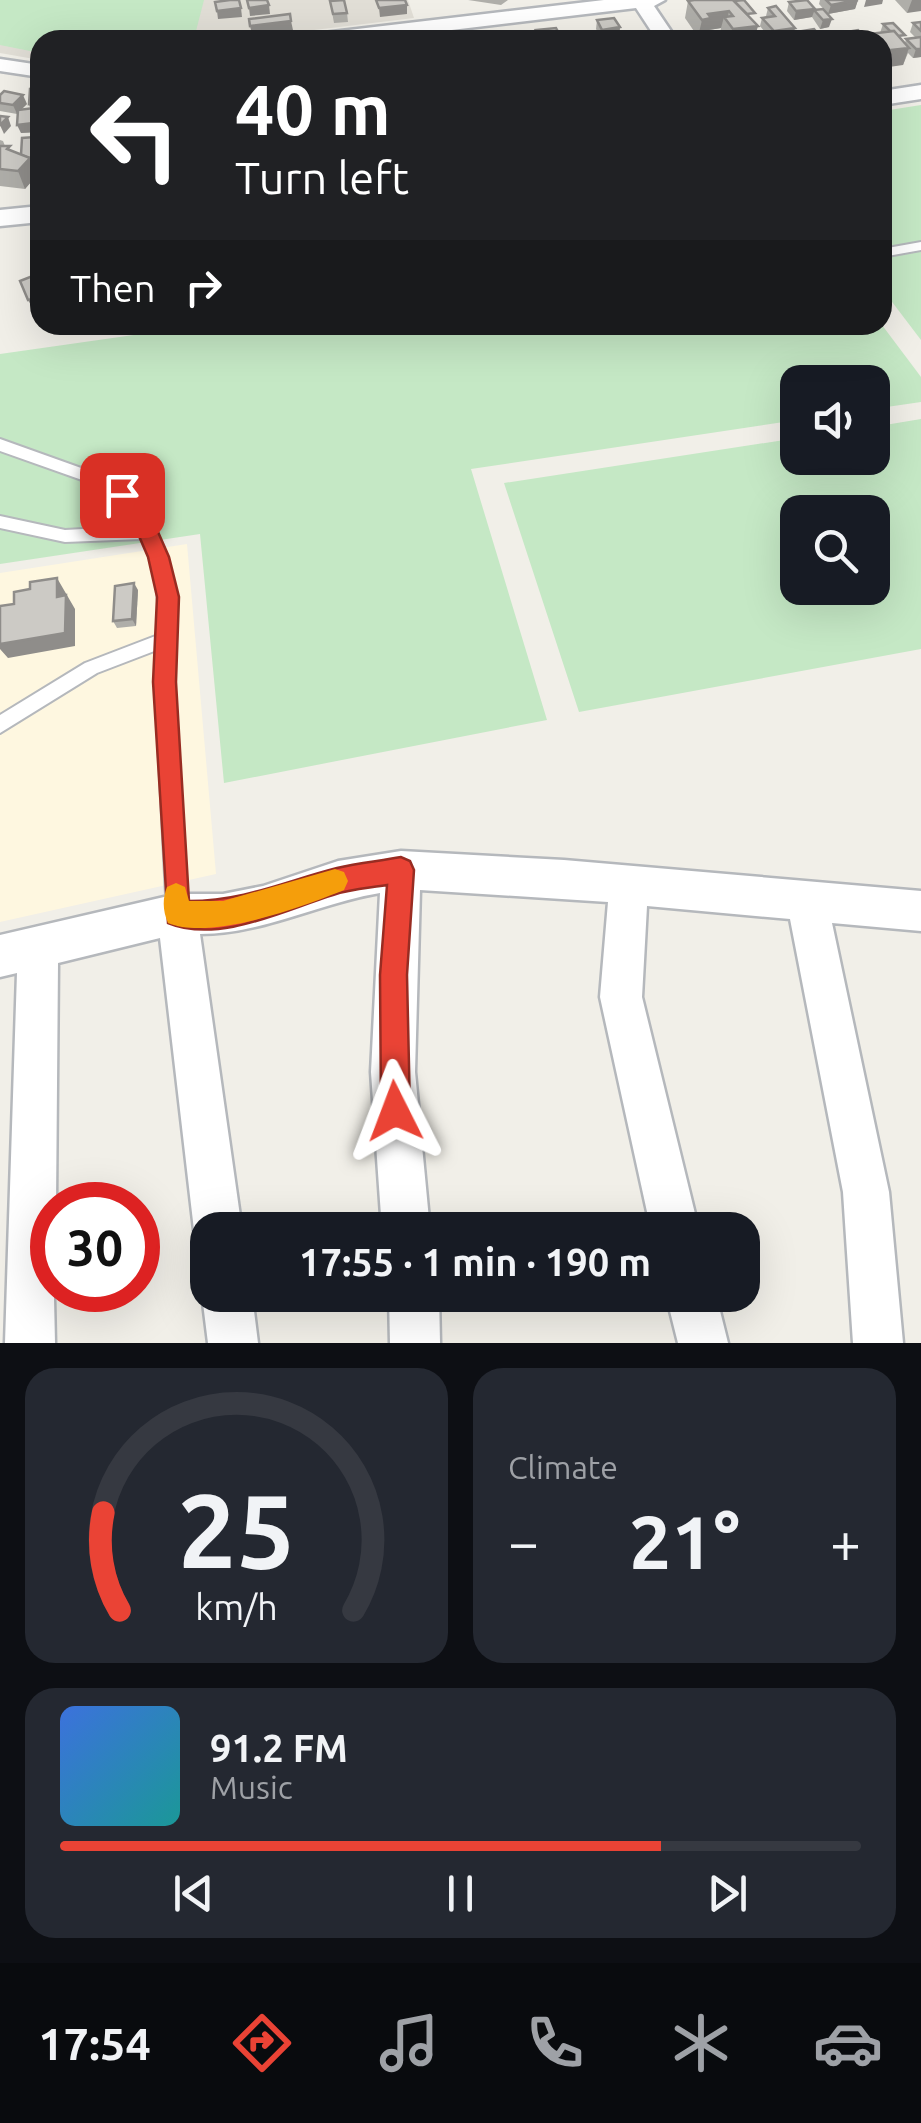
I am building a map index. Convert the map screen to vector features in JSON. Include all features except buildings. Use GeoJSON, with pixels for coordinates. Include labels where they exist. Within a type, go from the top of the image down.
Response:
{"type":"FeatureCollection","features":[{"type":"Feature","properties":{"kind":"street"},"geometry":{"type":"LineString","coordinates":[[432,0],[442,24]]}},
{"type":"Feature","properties":{"kind":"street"},"geometry":{"type":"LineString","coordinates":[[394,30],[645,1],[661,30]]}},
{"type":"Feature","properties":{"kind":"street"},"geometry":{"type":"LineString","coordinates":[[0,65],[30,70]]}},
{"type":"Feature","properties":{"kind":"street"},"geometry":{"type":"LineString","coordinates":[[892,96],[921,92]]}},
{"type":"Feature","properties":{"kind":"street"},"geometry":{"type":"LineString","coordinates":[[0,218],[30,215]]}},
{"type":"Feature","properties":{"kind":"street"},"geometry":{"type":"LineString","coordinates":[[401,870],[392,1072],[404,1212]]}},
{"type":"Feature","properties":{"kind":"street"},"geometry":{"type":"LineString","coordinates":[[30,1343],[19,951],[177,914],[223,914],[263,906],[338,880],[401,870],[630,885],[921,912]]}},
{"type":"Feature","properties":{"kind":"street"},"geometry":{"type":"LineString","coordinates":[[630,885],[620,965],[621,998],[671,1212]]}},
{"type":"Feature","properties":{"kind":"street"},"geometry":{"type":"LineString","coordinates":[[808,901],[866,1192],[878,1343]]}},
{"type":"Feature","properties":{"kind":"street"},"geometry":{"type":"LineString","coordinates":[[177,914],[216,1212]]}},
{"type":"Feature","properties":{"kind":"street"},"geometry":{"type":"LineString","coordinates":[[229,1312],[233,1343]]}},
{"type":"Feature","properties":{"kind":"street"},"geometry":{"type":"LineString","coordinates":[[414,1312],[415,1343]]}},
{"type":"Feature","properties":{"kind":"street"},"geometry":{"type":"LineString","coordinates":[[695,1312],[702,1343]]}},
{"type":"Feature","properties":{"kind":"lane"},"geometry":{"type":"LineString","coordinates":[[892,251],[921,246]]}},
{"type":"Feature","properties":{"kind":"lane"},"geometry":{"type":"LineString","coordinates":[[0,445],[104,482],[140,516],[147,532],[168,597],[166,639],[177,914]]}},
{"type":"Feature","properties":{"kind":"lane"},"geometry":{"type":"LineString","coordinates":[[0,522],[32,533],[65,536],[147,532]]}},
{"type":"Feature","properties":{"kind":"lane"},"geometry":{"type":"LineString","coordinates":[[0,725],[91,668],[166,639]]}},
{"type":"Feature","properties":{"kind":"shaded area"},"geometry":{"type":"Polygon","coordinates":[[[0,0],[408,0],[414,18],[314,30],[30,30],[30,58],[0,53],[0,0]]]}},
{"type":"Feature","properties":{"kind":"shaded area"},"geometry":{"type":"Polygon","coordinates":[[[187,544],[216,874],[0,922],[0,573],[187,544]]]}},
{"type":"Feature","properties":{"kind":"green space"},"geometry":{"type":"Polygon","coordinates":[[[0,0],[204,0],[196,30],[30,30],[30,51],[0,45],[0,0]]]}},
{"type":"Feature","properties":{"kind":"green space"},"geometry":{"type":"Polygon","coordinates":[[[921,105],[921,340],[892,302],[892,110],[921,105]]]}},
{"type":"Feature","properties":{"kind":"green space"},"geometry":{"type":"Polygon","coordinates":[[[134,335],[890,335],[921,377],[921,402],[890,407],[890,365],[780,365],[780,423],[471,469],[547,720],[224,783],[200,534],[0,564],[0,354],[134,335]]]}},
{"type":"Feature","properties":{"kind":"green space"},"geometry":{"type":"Polygon","coordinates":[[[921,419],[921,649],[579,712],[504,483],[780,441],[780,475],[890,475],[890,424],[921,419]]]}},
{"type":"Feature","properties":{"kind":"slow traffic"},"geometry":{"type":"LineString","coordinates":[[176,896],[177,914],[223,914],[263,906],[335,881]]}},
{"type":"Feature","properties":{"kind":"route"},"geometry":{"type":"LineString","coordinates":[[122,495],[140,516],[159,557],[168,597],[164,682],[177,914],[223,914],[263,906],[338,880],[401,870],[393,975],[395,1111]]}}]}
